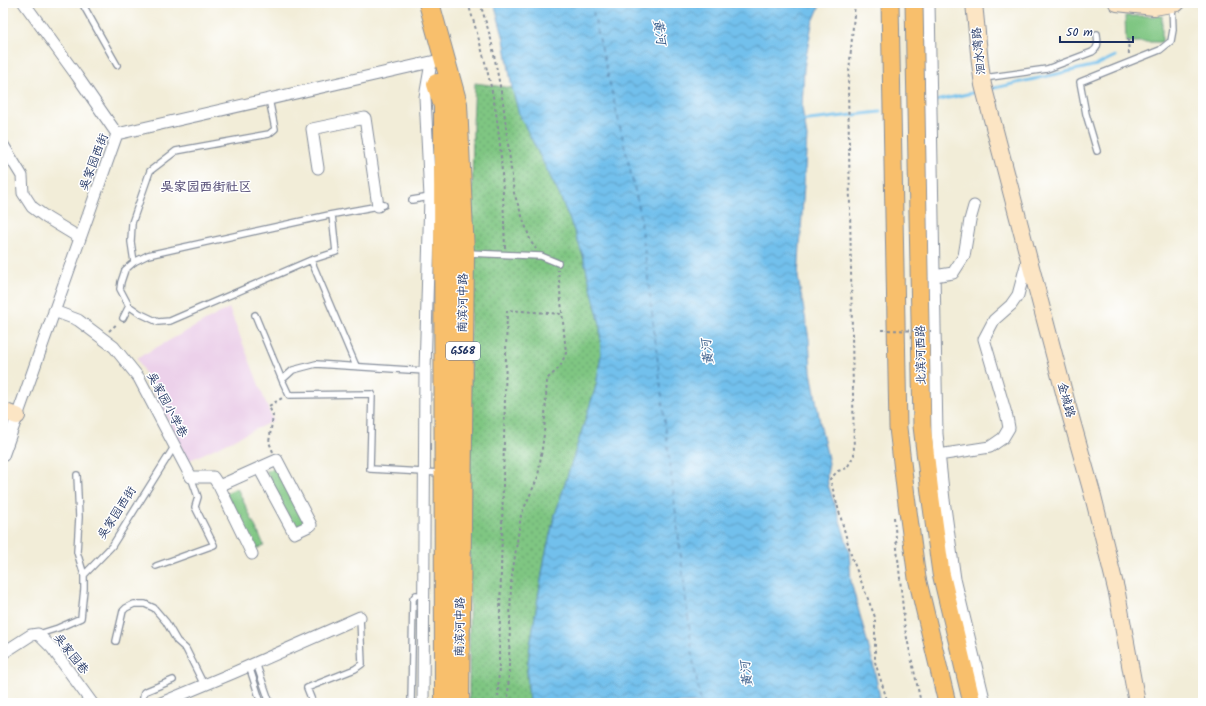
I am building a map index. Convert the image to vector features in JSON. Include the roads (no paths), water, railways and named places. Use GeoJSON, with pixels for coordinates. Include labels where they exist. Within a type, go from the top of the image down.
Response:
{"type":"FeatureCollection","features":[{"type":"Feature","properties":{"kind":"highway","name":"南滨河中路"},"geometry":{"type":"LineString","coordinates":[[414,3],[457,104],[464,253],[459,703]]}},
{"type":"Feature","properties":{"kind":"highway","name":"南滨河中路"},"geometry":{"type":"LineString","coordinates":[[429,3],[444,106],[445,703]]}},
{"type":"Feature","properties":{"kind":"main road","name":"北滨河西路"},"geometry":{"type":"LineString","coordinates":[[890,3],[898,428],[917,578],[948,703]]}},
{"type":"Feature","properties":{"kind":"main road","name":"北滨河西路"},"geometry":{"type":"LineString","coordinates":[[914,3],[922,426],[932,456],[930,493],[941,574],[972,703]]}},
{"type":"Feature","properties":{"kind":"street"},"geometry":{"type":"LineString","coordinates":[[24,3],[117,134]]}},
{"type":"Feature","properties":{"kind":"street"},"geometry":{"type":"LineString","coordinates":[[929,3],[937,434],[932,456],[944,500],[955,579],[985,703]]}},
{"type":"Feature","properties":{"kind":"street","name":"洄水湾路"},"geometry":{"type":"LineString","coordinates":[[974,3],[984,87]]}},
{"type":"Feature","properties":{"kind":"street"},"geometry":{"type":"LineString","coordinates":[[1117,3],[1154,7],[1174,4]]}},
{"type":"Feature","properties":{"kind":"street"},"geometry":{"type":"LineString","coordinates":[[423,703],[426,371],[430,197],[425,97],[438,61]]}},
{"type":"Feature","properties":{"kind":"street","name":"吴家园西街"},"geometry":{"type":"LineString","coordinates":[[3,456],[10,413],[54,310],[117,134],[269,99],[329,89],[438,61]]}},
{"type":"Feature","properties":{"kind":"street","name":"金城路"},"geometry":{"type":"LineString","coordinates":[[984,87],[1105,544],[1121,615],[1137,703]]}},
{"type":"Feature","properties":{"kind":"street"},"geometry":{"type":"LineString","coordinates":[[318,168],[312,129],[335,120],[365,118],[381,206]]}},
{"type":"Feature","properties":{"kind":"street"},"geometry":{"type":"LineString","coordinates":[[3,145],[22,176],[23,193],[32,207],[80,238]]}},
{"type":"Feature","properties":{"kind":"street"},"geometry":{"type":"LineString","coordinates":[[934,276],[953,273],[964,256],[974,206]]}},
{"type":"Feature","properties":{"kind":"street"},"geometry":{"type":"LineString","coordinates":[[932,456],[990,447],[1003,438],[1009,428],[984,339],[994,320],[1011,305],[1018,295],[1029,257]]}},
{"type":"Feature","properties":{"kind":"street","name":"吴家园小学巷"},"geometry":{"type":"LineString","coordinates":[[54,310],[78,320],[114,346],[139,378],[190,477]]}},
{"type":"Feature","properties":{"kind":"street"},"geometry":{"type":"LineString","coordinates":[[219,486],[259,468],[277,460],[311,525],[294,533],[259,468]]}},
{"type":"Feature","properties":{"kind":"street"},"geometry":{"type":"LineString","coordinates":[[190,477],[213,477],[219,486],[252,554]]}},
{"type":"Feature","properties":{"kind":"street"},"geometry":{"type":"LineString","coordinates":[[160,703],[360,618]]}},
{"type":"Feature","properties":{"kind":"street","name":"吴家园巷"},"geometry":{"type":"LineString","coordinates":[[3,653],[31,635],[38,634],[52,648],[92,703]]}},
{"type":"Feature","properties":{"kind":"lane"},"geometry":{"type":"LineString","coordinates":[[82,3],[117,65]]}},
{"type":"Feature","properties":{"kind":"lane"},"geometry":{"type":"LineString","coordinates":[[1097,151],[1086,114],[1080,82],[1160,50],[1171,40],[1174,4]]}},
{"type":"Feature","properties":{"kind":"lane"},"geometry":{"type":"LineString","coordinates":[[984,87],[1047,68],[1096,49],[1098,44],[1097,34]]}},
{"type":"Feature","properties":{"kind":"lane"},"geometry":{"type":"LineString","coordinates":[[134,262],[131,242],[132,223],[150,171],[176,151],[269,134],[275,129],[269,99]]}},
{"type":"Feature","properties":{"kind":"lane"},"geometry":{"type":"LineString","coordinates":[[412,200],[430,197]]}},
{"type":"Feature","properties":{"kind":"lane"},"geometry":{"type":"LineString","coordinates":[[332,214],[336,252],[311,260],[170,321],[158,322],[139,313],[129,306],[120,289],[125,270],[134,262],[148,255],[332,214],[381,206]]}},
{"type":"Feature","properties":{"kind":"lane"},"geometry":{"type":"LineString","coordinates":[[464,253],[541,256],[558,262]]}},
{"type":"Feature","properties":{"kind":"lane"},"geometry":{"type":"LineString","coordinates":[[311,260],[356,366]]}},
{"type":"Feature","properties":{"kind":"lane"},"geometry":{"type":"LineString","coordinates":[[123,318],[129,306]]}},
{"type":"Feature","properties":{"kind":"lane"},"geometry":{"type":"LineString","coordinates":[[255,315],[289,395],[372,394],[370,469],[445,473]]}},
{"type":"Feature","properties":{"kind":"lane"},"geometry":{"type":"LineString","coordinates":[[282,380],[292,370],[316,364],[426,371]]}},
{"type":"Feature","properties":{"kind":"lane","name":"吴家园西街"},"geometry":{"type":"LineString","coordinates":[[84,575],[112,546],[174,447]]}},
{"type":"Feature","properties":{"kind":"lane"},"geometry":{"type":"LineString","coordinates":[[38,634],[58,628],[81,618],[84,575],[77,552],[79,517],[77,475]]}},
{"type":"Feature","properties":{"kind":"lane"},"geometry":{"type":"LineString","coordinates":[[156,566],[214,545],[194,507],[198,497],[190,477]]}},
{"type":"Feature","properties":{"kind":"lane"},"geometry":{"type":"LineString","coordinates":[[411,703],[412,599],[416,595],[424,596]]}},
{"type":"Feature","properties":{"kind":"lane"},"geometry":{"type":"LineString","coordinates":[[116,641],[123,611],[126,608],[134,604],[145,604],[154,608],[166,622],[178,641],[186,649],[204,685]]}},
{"type":"Feature","properties":{"kind":"lane"},"geometry":{"type":"LineString","coordinates":[[313,703],[307,688],[362,664],[360,618]]}},
{"type":"Feature","properties":{"kind":"lane"},"geometry":{"type":"LineString","coordinates":[[252,665],[262,703]]}},
{"type":"Feature","properties":{"kind":"lane"},"geometry":{"type":"LineString","coordinates":[[252,665],[270,703]]}},
{"type":"Feature","properties":{"kind":"lane"},"geometry":{"type":"LineString","coordinates":[[144,703],[144,692],[173,680]]}},
{"type":"Feature","properties":{"kind":"water","name":"黄河"},"geometry":{"type":"Polygon","coordinates":[[[494,3],[821,3],[812,24],[804,68],[802,108],[807,137],[798,277],[809,339],[811,371],[829,463],[827,475],[828,485],[849,550],[851,582],[873,663],[881,703],[529,703],[527,671],[545,556],[554,518],[596,386],[601,355],[600,324],[583,256],[575,233],[560,196],[519,114],[512,88],[504,39],[494,3]]]}},
{"type":"Feature","properties":{"kind":"waterway"},"geometry":{"type":"LineString","coordinates":[[990,89],[1097,65],[1115,56]]}},
{"type":"Feature","properties":{"kind":"waterway"},"geometry":{"type":"LineString","coordinates":[[935,101],[981,91]]}},
{"type":"Feature","properties":{"kind":"waterway"},"geometry":{"type":"LineString","coordinates":[[800,121],[880,112]]}},
{"type":"Feature","properties":{"kind":"district","name":"吴家园西街社区"},"geometry":{"type":"Point","coordinates":[206,187]}}]}
